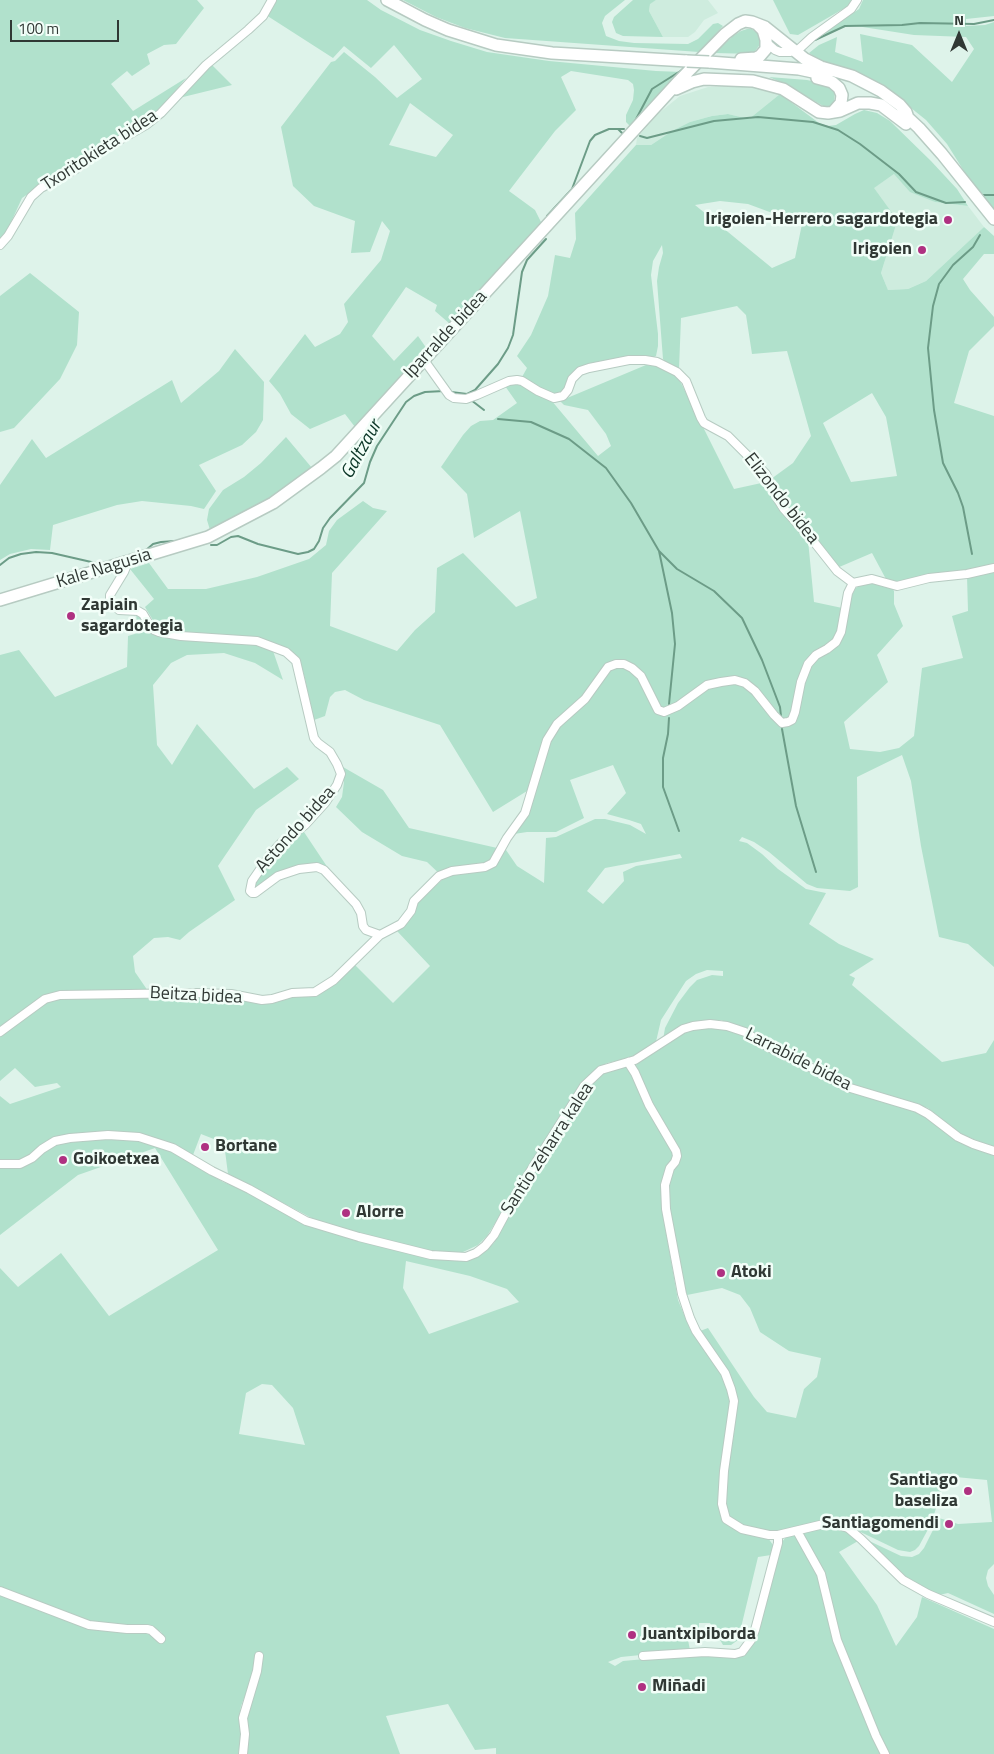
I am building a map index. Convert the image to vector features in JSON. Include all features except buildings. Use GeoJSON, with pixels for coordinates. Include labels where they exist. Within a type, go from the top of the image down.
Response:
{"type":"FeatureCollection","features":[{"type":"Feature","properties":{"kind":"street","name":"Txoritokieta bidea"},"geometry":{"type":"LineString","coordinates":[[0,245],[8,236],[31,196],[41,188],[76,169],[104,149],[146,125],[161,113],[206,65],[258,20],[272,0]]}},
{"type":"Feature","properties":{"kind":"street"},"geometry":{"type":"LineString","coordinates":[[387,0],[425,20],[472,38],[523,50],[637,59],[696,70],[725,79],[753,81],[782,89],[819,112],[833,112],[858,103],[881,106],[902,119],[926,145],[942,154]]}},
{"type":"Feature","properties":{"kind":"street"},"geometry":{"type":"LineString","coordinates":[[767,46],[780,52],[794,52],[851,8],[857,0]]}},
{"type":"Feature","properties":{"kind":"street"},"geometry":{"type":"LineString","coordinates":[[660,103],[679,91],[736,25],[745,22],[755,22],[765,27],[805,59],[821,67],[852,76],[881,91],[900,106],[906,112],[908,118]]}},
{"type":"Feature","properties":{"kind":"street"},"geometry":{"type":"LineString","coordinates":[[755,22],[763,30],[767,46]]}},
{"type":"Feature","properties":{"kind":"street"},"geometry":{"type":"LineString","coordinates":[[660,103],[668,92],[696,70],[760,56],[767,46],[784,43],[806,43]]}},
{"type":"Feature","properties":{"kind":"street"},"geometry":{"type":"LineString","coordinates":[[805,59],[806,43]]}},
{"type":"Feature","properties":{"kind":"street"},"geometry":{"type":"LineString","coordinates":[[570,54],[590,53],[696,70],[789,74],[824,79],[836,84],[841,92],[841,103],[833,112]]}},
{"type":"Feature","properties":{"kind":"street"},"geometry":{"type":"LineString","coordinates":[[696,70],[799,69],[830,75],[867,89],[894,106],[908,118],[942,154],[994,219]]}},
{"type":"Feature","properties":{"kind":"street","name":"Iparralde bidea"},"geometry":{"type":"LineString","coordinates":[[208,536],[273,503],[328,462],[660,103]]}},
{"type":"Feature","properties":{"kind":"street","name":"Elizondo bidea"},"geometry":{"type":"LineString","coordinates":[[424,360],[454,398],[466,399],[509,381],[517,380],[554,398],[562,396],[568,390],[572,379],[580,371],[629,360],[657,362],[677,372],[686,381],[700,418],[704,423],[728,436],[766,474],[784,509],[837,571],[853,583]]}},
{"type":"Feature","properties":{"kind":"street","name":"Kale Nagusia"},"geometry":{"type":"LineString","coordinates":[[0,600],[208,536]]}},
{"type":"Feature","properties":{"kind":"street","name":"Astondo bidea"},"geometry":{"type":"LineString","coordinates":[[128,562],[110,595],[110,600],[119,610],[138,611],[143,614],[154,630],[164,633],[257,641],[286,652],[296,661],[314,738],[330,752],[340,774],[337,785],[325,804],[305,825],[282,842],[270,855],[252,881],[250,891],[255,893],[278,876],[316,867],[324,870],[356,904],[366,930],[380,935]]}},
{"type":"Feature","properties":{"kind":"street"},"geometry":{"type":"LineString","coordinates":[[380,935],[401,924],[411,911],[414,901],[439,876],[452,871],[485,867],[493,863],[507,838],[525,814],[547,740],[557,724],[585,699],[608,667],[624,664],[632,668],[640,676],[658,710],[664,712],[678,706],[707,685],[735,680],[745,683],[755,691],[782,723],[788,722],[792,720],[801,682],[808,664],[816,655],[836,642],[841,632],[848,592],[853,583],[872,579],[897,586],[929,578],[967,574],[994,568]]}},
{"type":"Feature","properties":{"kind":"street","name":"Beitza bidea"},"geometry":{"type":"LineString","coordinates":[[0,1032],[45,999],[60,995],[196,993],[231,994],[262,1000],[292,993],[315,992],[334,980],[380,935]]}},
{"type":"Feature","properties":{"kind":"street","name":"Larrabide bidea"},"geometry":{"type":"LineString","coordinates":[[628,1062],[657,1047],[683,1029],[710,1024],[727,1026],[744,1032],[768,1047],[847,1087],[917,1108],[958,1137],[994,1150]]}},
{"type":"Feature","properties":{"kind":"street"},"geometry":{"type":"LineString","coordinates":[[628,1062],[649,1105],[676,1150],[677,1156],[670,1168],[665,1185],[666,1209],[682,1294],[696,1331],[725,1373],[734,1401],[724,1472],[723,1511],[726,1518],[742,1529],[756,1533],[778,1535],[824,1524],[835,1524],[848,1528],[903,1580],[928,1594],[994,1622]]}},
{"type":"Feature","properties":{"kind":"street","name":"Santio zeharra kalea"},"geometry":{"type":"LineString","coordinates":[[0,1164],[20,1164],[32,1158],[55,1141],[70,1138],[108,1135],[139,1137],[173,1148],[306,1221],[359,1237],[432,1255],[466,1257],[476,1253],[485,1246],[494,1235],[516,1194],[584,1086],[601,1070],[628,1062]]}},
{"type":"Feature","properties":{"kind":"street"},"geometry":{"type":"LineString","coordinates":[[797,1530],[821,1574],[837,1640],[885,1754]]}},
{"type":"Feature","properties":{"kind":"street"},"geometry":{"type":"LineString","coordinates":[[643,1656],[706,1652],[735,1654],[742,1652],[751,1640],[755,1630],[778,1543],[778,1535]]}},
{"type":"Feature","properties":{"kind":"street"},"geometry":{"type":"LineString","coordinates":[[0,1590],[89,1625],[147,1629],[161,1638]]}},
{"type":"Feature","properties":{"kind":"street"},"geometry":{"type":"LineString","coordinates":[[243,1754],[244,1712],[256,1676],[259,1656]]}},
{"type":"Feature","properties":{"kind":"shaded area"},"geometry":{"type":"Polygon","coordinates":[[[0,0],[197,0],[204,8],[176,44],[164,45],[147,54],[150,64],[132,76],[127,71],[111,84],[133,111],[186,78],[159,111],[76,167],[41,185],[22,198],[8,229],[0,240],[0,0]]]}},
{"type":"Feature","properties":{"kind":"shaded area"},"geometry":{"type":"Polygon","coordinates":[[[275,0],[367,0],[381,10],[420,30],[487,52],[549,61],[682,72],[631,127],[626,122],[626,115],[633,100],[634,90],[633,84],[628,80],[571,71],[561,77],[576,110],[555,131],[509,191],[535,210],[541,222],[540,227],[450,324],[435,311],[437,305],[406,287],[372,336],[394,361],[418,336],[427,349],[355,427],[345,414],[310,429],[291,414],[280,394],[269,381],[305,334],[315,347],[340,334],[348,322],[344,304],[381,260],[390,231],[382,221],[370,252],[351,253],[355,221],[314,206],[293,186],[281,127],[331,62],[335,61],[344,52],[397,98],[422,79],[394,45],[371,68],[344,46],[333,58],[266,15],[275,0]],[[410,103],[389,145],[436,157],[453,135],[410,103]]]}},
{"type":"Feature","properties":{"kind":"shaded area"},"geometry":{"type":"Polygon","coordinates":[[[403,0],[625,0],[605,16],[602,23],[606,36],[619,41],[634,43],[688,44],[698,39],[713,24],[718,23],[723,26],[699,52],[505,38],[465,28],[436,17],[403,0]]]}},
{"type":"Feature","properties":{"kind":"shaded area"},"geometry":{"type":"Polygon","coordinates":[[[633,0],[656,0],[650,4],[649,11],[663,37],[623,36],[616,33],[612,22],[614,17],[633,0]]]}},
{"type":"Feature","properties":{"kind":"shaded area"},"geometry":{"type":"Polygon","coordinates":[[[656,0],[708,0],[718,13],[704,20],[695,32],[688,37],[663,37],[649,11],[650,3],[656,0]]]}},
{"type":"Feature","properties":{"kind":"shaded area"},"geometry":{"type":"Polygon","coordinates":[[[773,0],[853,0],[850,5],[798,35],[790,34],[773,0]]]}},
{"type":"Feature","properties":{"kind":"shaded area"},"geometry":{"type":"Polygon","coordinates":[[[863,0],[994,0],[994,16],[966,19],[966,26],[985,25],[994,22],[994,212],[967,176],[947,144],[926,120],[881,84],[819,60],[809,53],[819,45],[837,37],[835,52],[863,62],[860,34],[912,45],[952,82],[974,49],[966,37],[914,35],[850,25],[816,38],[859,9],[863,0]]]}},
{"type":"Feature","properties":{"kind":"shaded area"},"geometry":{"type":"Polygon","coordinates":[[[747,29],[752,29],[761,39],[761,43],[753,54],[715,53],[733,36],[747,29]]]}},
{"type":"Feature","properties":{"kind":"shaded area"},"geometry":{"type":"Polygon","coordinates":[[[211,64],[232,85],[179,98],[211,64]]]}},
{"type":"Feature","properties":{"kind":"shaded area"},"geometry":{"type":"Polygon","coordinates":[[[769,77],[807,80],[830,85],[835,91],[834,102],[830,106],[825,107],[769,77]]]}},
{"type":"Feature","properties":{"kind":"shaded area"},"geometry":{"type":"Polygon","coordinates":[[[737,86],[780,94],[749,119],[728,114],[712,116],[690,122],[651,145],[636,145],[637,138],[659,113],[680,96],[708,87],[737,86]]]}},
{"type":"Feature","properties":{"kind":"shaded area"},"geometry":{"type":"Polygon","coordinates":[[[780,94],[819,123],[828,126],[836,125],[864,110],[877,113],[890,121],[957,189],[968,206],[935,202],[910,192],[894,174],[874,188],[895,217],[896,225],[881,273],[888,290],[908,289],[926,281],[984,227],[994,236],[994,254],[984,254],[963,279],[970,290],[994,317],[994,326],[969,351],[954,403],[994,416],[994,565],[897,584],[887,581],[872,553],[837,568],[786,507],[771,479],[793,463],[811,436],[787,351],[752,354],[746,315],[737,306],[681,318],[679,369],[665,362],[663,359],[657,281],[663,253],[662,245],[653,261],[651,275],[658,334],[656,356],[584,366],[560,393],[554,395],[522,377],[527,368],[517,356],[531,335],[548,296],[555,255],[570,258],[576,239],[575,213],[636,145],[651,145],[690,122],[712,116],[728,114],[749,119],[780,94]],[[720,201],[695,205],[772,268],[795,258],[802,224],[748,204],[720,201]],[[872,393],[823,423],[851,482],[897,476],[886,417],[872,393]]]}},
{"type":"Feature","properties":{"kind":"shaded area"},"geometry":{"type":"Polygon","coordinates":[[[894,174],[935,202],[968,206],[984,227],[926,281],[908,289],[888,290],[881,273],[896,225],[873,188],[894,174]]]}},
{"type":"Feature","properties":{"kind":"shaded area"},"geometry":{"type":"Polygon","coordinates":[[[30,273],[79,312],[77,345],[60,379],[14,428],[0,432],[0,296],[30,273]]]}},
{"type":"Feature","properties":{"kind":"shaded area"},"geometry":{"type":"Polygon","coordinates":[[[235,349],[264,382],[263,420],[256,432],[242,445],[199,465],[216,491],[204,509],[142,501],[117,505],[53,525],[50,550],[31,549],[10,554],[0,560],[0,485],[32,439],[46,458],[172,380],[181,403],[219,371],[235,349]]]}},
{"type":"Feature","properties":{"kind":"shaded area"},"geometry":{"type":"Polygon","coordinates":[[[646,365],[657,366],[667,370],[679,379],[734,489],[766,482],[774,499],[808,540],[814,602],[847,609],[856,588],[862,584],[871,582],[891,587],[894,591],[894,604],[903,626],[877,655],[888,682],[844,722],[850,749],[880,752],[899,748],[914,736],[922,668],[963,658],[952,616],[968,611],[967,576],[994,570],[994,967],[968,944],[939,937],[921,846],[911,781],[902,755],[857,777],[858,887],[850,891],[817,888],[807,884],[754,842],[742,837],[739,841],[747,843],[806,889],[826,893],[809,924],[839,944],[874,959],[849,975],[855,978],[852,985],[942,1062],[986,1053],[994,1040],[994,1147],[960,1134],[928,1108],[850,1084],[807,1059],[721,1020],[697,1022],[684,1026],[663,1040],[665,1028],[678,1003],[690,987],[697,980],[712,975],[723,976],[723,971],[707,970],[696,974],[686,981],[661,1020],[655,1046],[630,1058],[607,1063],[596,1069],[585,1080],[487,1236],[478,1245],[463,1252],[448,1254],[433,1252],[325,1225],[228,1174],[224,1143],[201,1134],[193,1155],[175,1146],[177,1154],[223,1182],[250,1192],[308,1224],[361,1241],[450,1260],[465,1261],[479,1256],[494,1243],[509,1213],[583,1092],[600,1073],[612,1068],[624,1067],[630,1070],[644,1103],[672,1146],[674,1154],[662,1186],[662,1210],[678,1300],[690,1329],[700,1331],[708,1328],[754,1397],[767,1412],[796,1418],[804,1389],[817,1377],[821,1358],[789,1351],[760,1332],[750,1308],[740,1295],[722,1288],[687,1295],[671,1223],[668,1188],[671,1176],[681,1157],[678,1146],[648,1095],[636,1066],[637,1061],[680,1034],[694,1028],[711,1027],[737,1031],[766,1049],[830,1079],[841,1088],[916,1110],[929,1116],[962,1141],[975,1148],[994,1153],[994,1564],[988,1570],[986,1578],[988,1586],[994,1595],[994,1614],[948,1593],[939,1595],[924,1589],[906,1578],[865,1539],[901,1556],[912,1557],[919,1554],[924,1548],[939,1518],[958,1524],[992,1522],[987,1480],[945,1476],[932,1522],[919,1546],[910,1552],[898,1550],[837,1522],[809,1524],[783,1532],[769,1533],[757,1531],[734,1521],[728,1516],[725,1509],[728,1471],[735,1427],[730,1422],[722,1470],[721,1508],[725,1519],[730,1524],[748,1533],[768,1538],[773,1545],[771,1555],[758,1557],[738,1640],[731,1645],[723,1645],[710,1623],[699,1623],[699,1631],[687,1635],[690,1650],[621,1657],[608,1662],[615,1666],[623,1661],[634,1660],[707,1654],[735,1657],[742,1655],[750,1648],[757,1635],[782,1542],[786,1537],[808,1530],[835,1527],[858,1541],[839,1552],[877,1605],[896,1646],[917,1617],[922,1597],[994,1629],[994,1754],[496,1754],[496,1748],[475,1750],[448,1704],[386,1716],[400,1754],[245,1754],[247,1744],[246,1717],[259,1678],[262,1661],[256,1657],[253,1675],[241,1706],[239,1718],[241,1740],[238,1754],[0,1754],[0,1593],[82,1625],[118,1631],[147,1631],[160,1640],[164,1638],[161,1632],[151,1627],[104,1625],[86,1621],[0,1589],[0,1268],[18,1287],[61,1253],[109,1316],[218,1250],[155,1148],[78,1175],[0,1235],[0,1168],[23,1166],[56,1144],[75,1142],[81,1134],[52,1139],[20,1161],[0,1162],[0,1096],[10,1104],[61,1087],[57,1083],[35,1087],[15,1068],[0,1081],[0,1037],[27,1014],[47,1001],[61,997],[195,994],[311,996],[329,988],[354,964],[393,1003],[430,966],[397,931],[413,912],[417,903],[444,878],[427,862],[402,856],[362,832],[336,807],[342,797],[343,767],[383,790],[409,828],[506,850],[517,866],[544,883],[546,838],[556,837],[595,819],[605,819],[630,825],[646,834],[641,824],[607,814],[626,793],[613,765],[570,780],[584,818],[556,832],[514,834],[528,815],[550,739],[567,717],[581,707],[591,696],[602,678],[623,662],[610,663],[604,666],[590,689],[556,722],[549,732],[527,791],[493,812],[440,725],[364,700],[345,690],[335,692],[330,697],[325,716],[314,720],[300,660],[289,650],[258,640],[165,631],[157,627],[145,607],[154,599],[130,569],[149,563],[168,589],[206,589],[257,577],[309,559],[326,545],[329,531],[337,520],[363,501],[373,508],[387,511],[332,573],[330,626],[397,651],[415,630],[435,612],[437,568],[463,553],[516,607],[537,598],[520,511],[474,538],[467,494],[441,467],[471,426],[480,421],[493,420],[517,403],[505,386],[514,384],[521,385],[551,400],[598,456],[611,446],[606,434],[588,410],[564,405],[560,401],[646,365]],[[680,854],[605,868],[587,891],[603,904],[624,881],[623,872],[636,866],[682,858],[680,854]],[[406,1261],[403,1288],[429,1334],[519,1302],[507,1289],[470,1276],[406,1261]],[[262,1384],[246,1393],[239,1434],[305,1445],[293,1408],[272,1385],[262,1384]]]}},
{"type":"Feature","properties":{"kind":"shaded area"},"geometry":{"type":"Polygon","coordinates":[[[286,437],[312,468],[262,503],[210,530],[207,520],[209,509],[223,490],[244,477],[261,463],[286,437]]]}},
{"type":"Feature","properties":{"kind":"shaded area"},"geometry":{"type":"Polygon","coordinates":[[[136,613],[142,614],[152,630],[249,643],[272,648],[283,680],[255,663],[224,653],[187,655],[171,663],[153,685],[157,745],[172,765],[197,724],[254,789],[287,767],[299,779],[256,810],[218,866],[235,900],[180,940],[168,937],[154,938],[133,956],[135,972],[148,991],[58,993],[0,1029],[0,655],[19,650],[55,697],[127,667],[128,636],[138,633],[136,613]]]}},
{"type":"Feature","properties":{"kind":"shaded area"},"geometry":{"type":"Polygon","coordinates":[[[302,829],[328,868],[317,864],[254,890],[255,880],[273,855],[302,829]]]}},
{"type":"Feature","properties":{"kind":"waterway"},"geometry":{"type":"LineString","coordinates":[[815,40],[845,26],[920,23],[974,24],[994,20]]}},
{"type":"Feature","properties":{"kind":"waterway"},"geometry":{"type":"LineString","coordinates":[[635,121],[652,89],[682,70]]}},
{"type":"Feature","properties":{"kind":"waterway"},"geometry":{"type":"LineString","coordinates":[[640,136],[647,138],[714,121],[758,117],[813,122],[838,130],[860,144],[899,174],[916,192],[946,203],[965,202]]}},
{"type":"Feature","properties":{"kind":"waterway","name":"Galtzaur"},"geometry":{"type":"LineString","coordinates":[[547,216],[572,189],[590,141],[595,135],[609,129],[624,129]]}},
{"type":"Feature","properties":{"kind":"waterway"},"geometry":{"type":"LineString","coordinates":[[618,129],[625,133]]}},
{"type":"Feature","properties":{"kind":"waterway"},"geometry":{"type":"LineString","coordinates":[[983,195],[994,195]]}},
{"type":"Feature","properties":{"kind":"waterway"},"geometry":{"type":"LineString","coordinates":[[972,554],[963,507],[943,463],[934,410],[928,348],[933,306],[939,284],[953,265],[973,247],[980,235]]}},
{"type":"Feature","properties":{"kind":"waterway","name":"Galtzaur"},"geometry":{"type":"LineString","coordinates":[[451,392],[467,394],[475,390],[498,364],[508,348],[513,335],[522,272],[527,260],[546,239]]}},
{"type":"Feature","properties":{"kind":"waterway","name":"Galtzaur"},"geometry":{"type":"LineString","coordinates":[[211,545],[217,545],[231,537],[238,536],[258,544],[298,554],[314,549],[323,528],[330,518],[364,483],[377,446],[406,402],[414,396],[425,392],[444,391]]}},
{"type":"Feature","properties":{"kind":"waterway"},"geometry":{"type":"LineString","coordinates":[[471,400],[484,410]]}},
{"type":"Feature","properties":{"kind":"waterway"},"geometry":{"type":"LineString","coordinates":[[498,419],[531,422],[569,439],[606,468],[631,503],[659,551],[677,569],[714,591],[742,618],[762,660],[780,707],[781,716]]}},
{"type":"Feature","properties":{"kind":"waterway","name":"Galtzaur"},"geometry":{"type":"LineString","coordinates":[[145,551],[153,544],[175,541]]}},
{"type":"Feature","properties":{"kind":"waterway"},"geometry":{"type":"LineString","coordinates":[[659,551],[672,613],[675,644],[669,704]]}},
{"type":"Feature","properties":{"kind":"waterway","name":"Galtzaur"},"geometry":{"type":"LineString","coordinates":[[0,565],[9,558],[36,552],[52,553],[100,564]]}},
{"type":"Feature","properties":{"kind":"waterway"},"geometry":{"type":"LineString","coordinates":[[669,718],[663,758],[663,787],[679,831]]}},
{"type":"Feature","properties":{"kind":"waterway"},"geometry":{"type":"LineString","coordinates":[[782,729],[796,806],[816,872]]}},
{"type":"Feature","properties":{"kind":"place","name":"Irigoien-Herrero sagardotegia"},"geometry":{"type":"Point","coordinates":[948,220]}},
{"type":"Feature","properties":{"kind":"place","name":"Irigoien"},"geometry":{"type":"Point","coordinates":[922,250]}},
{"type":"Feature","properties":{"kind":"place","name":"Zapiain sagardotegia"},"geometry":{"type":"Point","coordinates":[71,616]}},
{"type":"Feature","properties":{"kind":"place","name":"Bortane"},"geometry":{"type":"Point","coordinates":[205,1147]}},
{"type":"Feature","properties":{"kind":"place","name":"Goikoetxea"},"geometry":{"type":"Point","coordinates":[63,1160]}},
{"type":"Feature","properties":{"kind":"place","name":"Alorre"},"geometry":{"type":"Point","coordinates":[346,1213]}},
{"type":"Feature","properties":{"kind":"place","name":"Atoki"},"geometry":{"type":"Point","coordinates":[721,1273]}},
{"type":"Feature","properties":{"kind":"place","name":"Santiago baseliza"},"geometry":{"type":"Point","coordinates":[968,1491]}},
{"type":"Feature","properties":{"kind":"place","name":"Santiagomendi"},"geometry":{"type":"Point","coordinates":[949,1524]}},
{"type":"Feature","properties":{"kind":"place","name":"Juantxipiborda"},"geometry":{"type":"Point","coordinates":[632,1635]}},
{"type":"Feature","properties":{"kind":"place","name":"Miñadi"},"geometry":{"type":"Point","coordinates":[642,1687]}}]}
